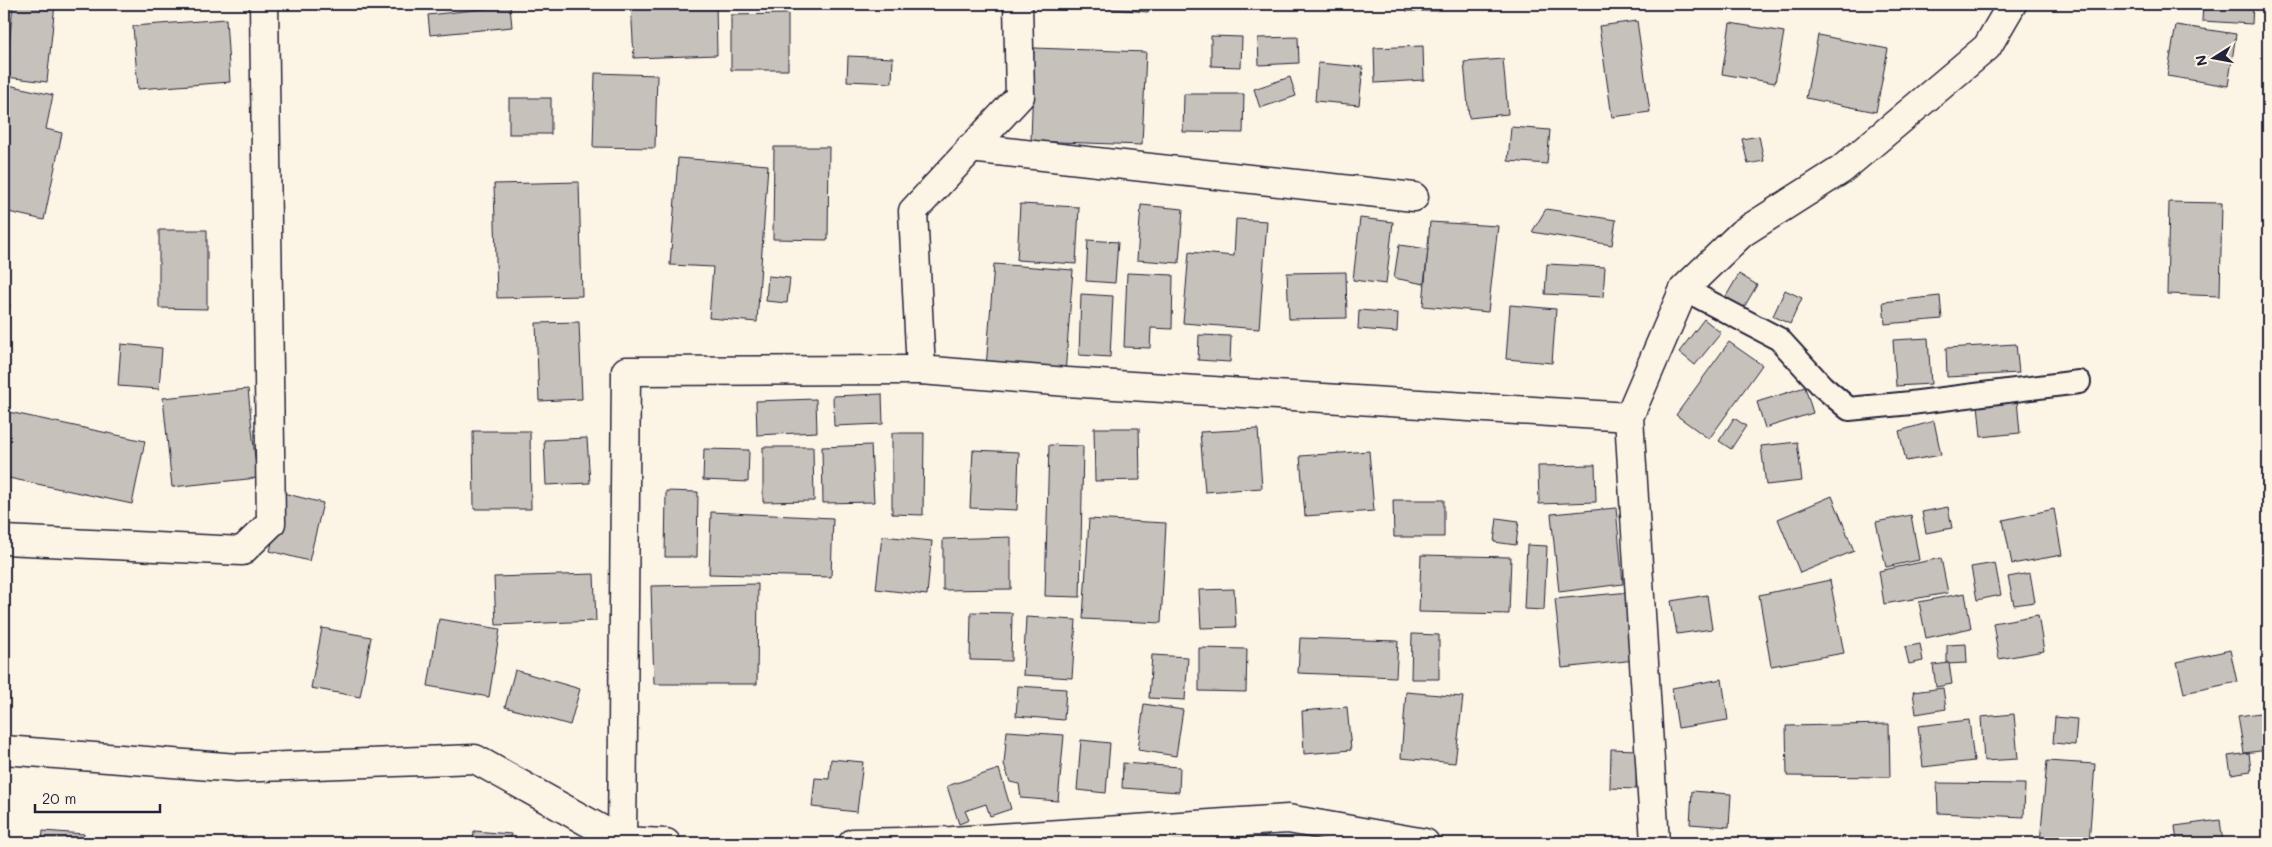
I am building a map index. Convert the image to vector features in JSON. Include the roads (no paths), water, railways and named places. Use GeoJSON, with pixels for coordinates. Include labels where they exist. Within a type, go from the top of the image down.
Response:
{"type":"FeatureCollection","features":[{"type":"Feature","properties":{"kind":"street"},"geometry":{"type":"LineString","coordinates":[[4,540],[242,551],[271,522],[264,4]]}},
{"type":"Feature","properties":{"kind":"street"},"geometry":{"type":"LineString","coordinates":[[921,370],[913,211],[1020,96],[1018,4]]}},
{"type":"Feature","properties":{"kind":"street"},"geometry":{"type":"LineString","coordinates":[[1655,843],[1629,417],[1684,289],[1742,233],[1841,170],[1987,47],[2012,4]]}},
{"type":"Feature","properties":{"kind":"street"},"geometry":{"type":"LineString","coordinates":[[970,148],[1414,197]]}},
{"type":"Feature","properties":{"kind":"street"},"geometry":{"type":"LineString","coordinates":[[622,842],[626,371],[921,370],[1067,382],[1629,417]]}},
{"type":"Feature","properties":{"kind":"street"},"geometry":{"type":"LineString","coordinates":[[4,750],[237,768],[475,759],[622,842],[666,843]]}},
{"type":"Feature","properties":{"kind":"street"},"geometry":{"type":"LineString","coordinates":[[853,843],[1045,839],[1288,819],[1425,843]]}},
{"type":"Feature","properties":{"kind":"lane"},"geometry":{"type":"LineString","coordinates":[[1684,289],[1779,339],[1822,386],[1849,409],[1911,404],[2079,382]]}}]}
